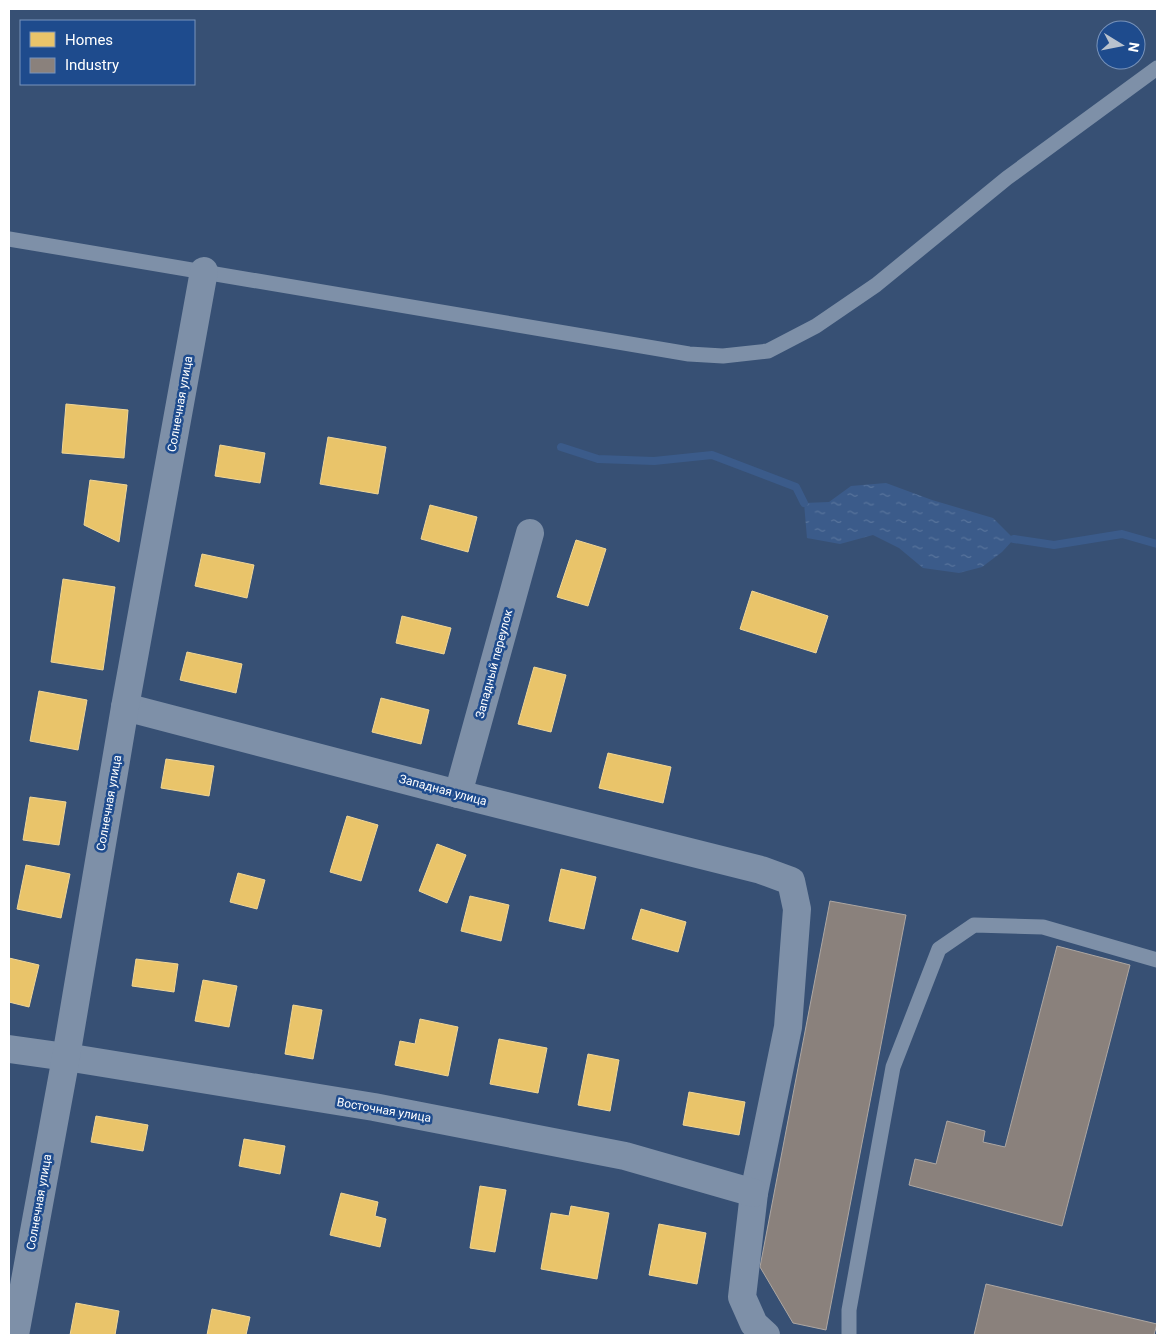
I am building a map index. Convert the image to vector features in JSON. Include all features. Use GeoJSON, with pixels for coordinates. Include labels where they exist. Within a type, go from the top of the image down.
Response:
{"type":"FeatureCollection","features":[{"type":"Feature","properties":{"kind":"street","name":"Солнечная улица"},"geometry":{"type":"LineString","coordinates":[[15,1335],[66,1056],[125,707],[204,271]]}},
{"type":"Feature","properties":{"kind":"street","name":"Западный переулок"},"geometry":{"type":"LineString","coordinates":[[458,794],[530,533]]}},
{"type":"Feature","properties":{"kind":"street","name":"Западная улица"},"geometry":{"type":"LineString","coordinates":[[125,707],[458,794],[761,870],[791,881],[796,909],[788,1026],[754,1193]]}},
{"type":"Feature","properties":{"kind":"street","name":"Восточная улица"},"geometry":{"type":"LineString","coordinates":[[9,1049],[66,1056],[374,1107],[625,1156],[754,1193]]}},
{"type":"Feature","properties":{"kind":"street"},"geometry":{"type":"LineString","coordinates":[[754,1193],[742,1297],[754,1324],[766,1335]]}},
{"type":"Feature","properties":{"kind":"lane"},"geometry":{"type":"LineString","coordinates":[[9,239],[688,354],[723,356],[768,351],[816,326],[876,286],[1007,178],[1157,68]]}},
{"type":"Feature","properties":{"kind":"lane"},"geometry":{"type":"LineString","coordinates":[[849,1335],[849,1310],[893,1067],[939,949],[974,925],[1042,927],[1157,960]]}},
{"type":"Feature","properties":{"kind":"water"},"geometry":{"type":"Polygon","coordinates":[[[886,483],[932,500],[993,518],[1014,539],[1002,552],[982,567],[959,573],[923,568],[899,548],[873,535],[840,544],[807,538],[804,503],[829,502],[851,486],[886,483]]]}},
{"type":"Feature","properties":{"kind":"building: Homes"},"geometry":{"type":"Polygon","coordinates":[[[66,404],[128,410],[124,458],[62,453],[66,404]]]}},
{"type":"Feature","properties":{"kind":"building: Homes"},"geometry":{"type":"Polygon","coordinates":[[[328,437],[386,447],[378,494],[320,484],[328,437]]]}},
{"type":"Feature","properties":{"kind":"building: Homes"},"geometry":{"type":"Polygon","coordinates":[[[220,445],[265,453],[260,483],[215,476],[220,445]]]}},
{"type":"Feature","properties":{"kind":"building: Homes"},"geometry":{"type":"Polygon","coordinates":[[[90,480],[127,485],[119,542],[84,525],[90,480]]]}},
{"type":"Feature","properties":{"kind":"building: Homes"},"geometry":{"type":"Polygon","coordinates":[[[430,505],[477,517],[468,552],[421,539],[430,505]]]}},
{"type":"Feature","properties":{"kind":"building: Homes"},"geometry":{"type":"Polygon","coordinates":[[[576,540],[606,549],[588,606],[557,597],[576,540]]]}},
{"type":"Feature","properties":{"kind":"building: Homes"},"geometry":{"type":"Polygon","coordinates":[[[202,554],[254,565],[247,598],[195,586],[202,554]]]}},
{"type":"Feature","properties":{"kind":"building: Homes"},"geometry":{"type":"Polygon","coordinates":[[[63,579],[115,587],[103,670],[51,662],[63,579]]]}},
{"type":"Feature","properties":{"kind":"building: Homes"},"geometry":{"type":"Polygon","coordinates":[[[752,591],[828,616],[816,653],[740,629],[752,591]]]}},
{"type":"Feature","properties":{"kind":"building: Homes"},"geometry":{"type":"Polygon","coordinates":[[[402,616],[451,628],[444,654],[396,643],[402,616]]]}},
{"type":"Feature","properties":{"kind":"building: Homes"},"geometry":{"type":"Polygon","coordinates":[[[187,652],[242,664],[236,693],[180,680],[187,652]]]}},
{"type":"Feature","properties":{"kind":"building: Homes"},"geometry":{"type":"Polygon","coordinates":[[[534,667],[566,675],[551,732],[518,724],[534,667]]]}},
{"type":"Feature","properties":{"kind":"building: Homes"},"geometry":{"type":"Polygon","coordinates":[[[39,691],[87,700],[78,750],[30,741],[39,691]]]}},
{"type":"Feature","properties":{"kind":"building: Homes"},"geometry":{"type":"Polygon","coordinates":[[[381,698],[429,710],[421,744],[372,732],[381,698]]]}},
{"type":"Feature","properties":{"kind":"building: Homes"},"geometry":{"type":"Polygon","coordinates":[[[608,753],[671,767],[663,803],[599,788],[608,753]]]}},
{"type":"Feature","properties":{"kind":"building: Homes"},"geometry":{"type":"Polygon","coordinates":[[[166,759],[214,766],[209,796],[161,788],[166,759]]]}},
{"type":"Feature","properties":{"kind":"building: Homes"},"geometry":{"type":"Polygon","coordinates":[[[30,797],[66,802],[59,845],[23,840],[30,797]]]}},
{"type":"Feature","properties":{"kind":"building: Homes"},"geometry":{"type":"Polygon","coordinates":[[[347,816],[378,825],[361,881],[330,872],[347,816]]]}},
{"type":"Feature","properties":{"kind":"building: Homes"},"geometry":{"type":"Polygon","coordinates":[[[437,844],[466,855],[447,903],[419,891],[437,844]]]}},
{"type":"Feature","properties":{"kind":"building: Homes"},"geometry":{"type":"Polygon","coordinates":[[[26,865],[70,874],[61,918],[17,909],[26,865]]]}},
{"type":"Feature","properties":{"kind":"building: Homes"},"geometry":{"type":"Polygon","coordinates":[[[561,869],[596,877],[584,929],[549,921],[561,869]]]}},
{"type":"Feature","properties":{"kind":"building: Homes"},"geometry":{"type":"Polygon","coordinates":[[[238,873],[265,880],[257,909],[230,902],[238,873]]]}},
{"type":"Feature","properties":{"kind":"building: Homes"},"geometry":{"type":"Polygon","coordinates":[[[470,896],[509,905],[501,941],[461,931],[470,896]]]}},
{"type":"Feature","properties":{"kind":"building: Homes"},"geometry":{"type":"Polygon","coordinates":[[[641,909],[686,922],[678,952],[632,939],[641,909]]]}},
{"type":"Feature","properties":{"kind":"building: Homes"},"geometry":{"type":"Polygon","coordinates":[[[9,958],[39,965],[29,1007],[9,1002],[9,958]]]}},
{"type":"Feature","properties":{"kind":"building: Homes"},"geometry":{"type":"Polygon","coordinates":[[[136,959],[178,964],[174,992],[132,986],[136,959]]]}},
{"type":"Feature","properties":{"kind":"building: Homes"},"geometry":{"type":"Polygon","coordinates":[[[203,980],[237,986],[229,1027],[195,1021],[203,980]]]}},
{"type":"Feature","properties":{"kind":"building: Homes"},"geometry":{"type":"Polygon","coordinates":[[[293,1005],[322,1010],[313,1059],[285,1054],[293,1005]]]}},
{"type":"Feature","properties":{"kind":"building: Homes"},"geometry":{"type":"Polygon","coordinates":[[[420,1019],[458,1027],[448,1076],[395,1065],[400,1041],[415,1044],[420,1019]]]}},
{"type":"Feature","properties":{"kind":"building: Homes"},"geometry":{"type":"Polygon","coordinates":[[[499,1039],[547,1048],[538,1093],[490,1084],[499,1039]]]}},
{"type":"Feature","properties":{"kind":"building: Homes"},"geometry":{"type":"Polygon","coordinates":[[[588,1054],[619,1060],[610,1111],[578,1105],[588,1054]]]}},
{"type":"Feature","properties":{"kind":"building: Homes"},"geometry":{"type":"Polygon","coordinates":[[[689,1092],[745,1102],[739,1135],[683,1125],[689,1092]]]}},
{"type":"Feature","properties":{"kind":"building: Homes"},"geometry":{"type":"Polygon","coordinates":[[[96,1116],[148,1125],[143,1151],[91,1142],[96,1116]]]}},
{"type":"Feature","properties":{"kind":"building: Homes"},"geometry":{"type":"Polygon","coordinates":[[[244,1139],[285,1146],[280,1174],[239,1166],[244,1139]]]}},
{"type":"Feature","properties":{"kind":"building: Homes"},"geometry":{"type":"Polygon","coordinates":[[[480,1186],[506,1190],[495,1252],[470,1248],[480,1186]]]}},
{"type":"Feature","properties":{"kind":"building: Homes"},"geometry":{"type":"Polygon","coordinates":[[[341,1193],[378,1202],[375,1216],[386,1219],[380,1247],[330,1235],[341,1193]]]}},
{"type":"Feature","properties":{"kind":"building: Homes"},"geometry":{"type":"Polygon","coordinates":[[[571,1206],[609,1213],[597,1279],[541,1269],[551,1213],[569,1216],[571,1206]]]}},
{"type":"Feature","properties":{"kind":"building: Homes"},"geometry":{"type":"Polygon","coordinates":[[[659,1224],[706,1233],[697,1284],[649,1275],[659,1224]]]}},
{"type":"Feature","properties":{"kind":"building: Homes"},"geometry":{"type":"Polygon","coordinates":[[[76,1303],[119,1311],[115,1335],[70,1335],[76,1303]]]}},
{"type":"Feature","properties":{"kind":"building: Homes"},"geometry":{"type":"Polygon","coordinates":[[[212,1309],[250,1317],[246,1335],[207,1335],[212,1309]]]}},
{"type":"Feature","properties":{"kind":"building: Industry"},"geometry":{"type":"Polygon","coordinates":[[[830,901],[906,915],[826,1330],[793,1323],[760,1267],[830,901]]]}},
{"type":"Feature","properties":{"kind":"building: Industry"},"geometry":{"type":"Polygon","coordinates":[[[1057,946],[1130,965],[1062,1226],[909,1185],[915,1159],[936,1164],[947,1121],[985,1131],[983,1142],[1005,1147],[1057,946]]]}},
{"type":"Feature","properties":{"kind":"building: Industry"},"geometry":{"type":"Polygon","coordinates":[[[986,1284],[1157,1324],[1154,1335],[974,1335],[986,1284]]]}},
{"type":"Feature","properties":{"kind":"waterway"},"geometry":{"type":"LineString","coordinates":[[561,447],[598,459],[654,461],[712,455],[796,487],[804,503]]}},
{"type":"Feature","properties":{"kind":"waterway"},"geometry":{"type":"LineString","coordinates":[[1014,539],[1054,545],[1122,534],[1157,544]]}}]}
